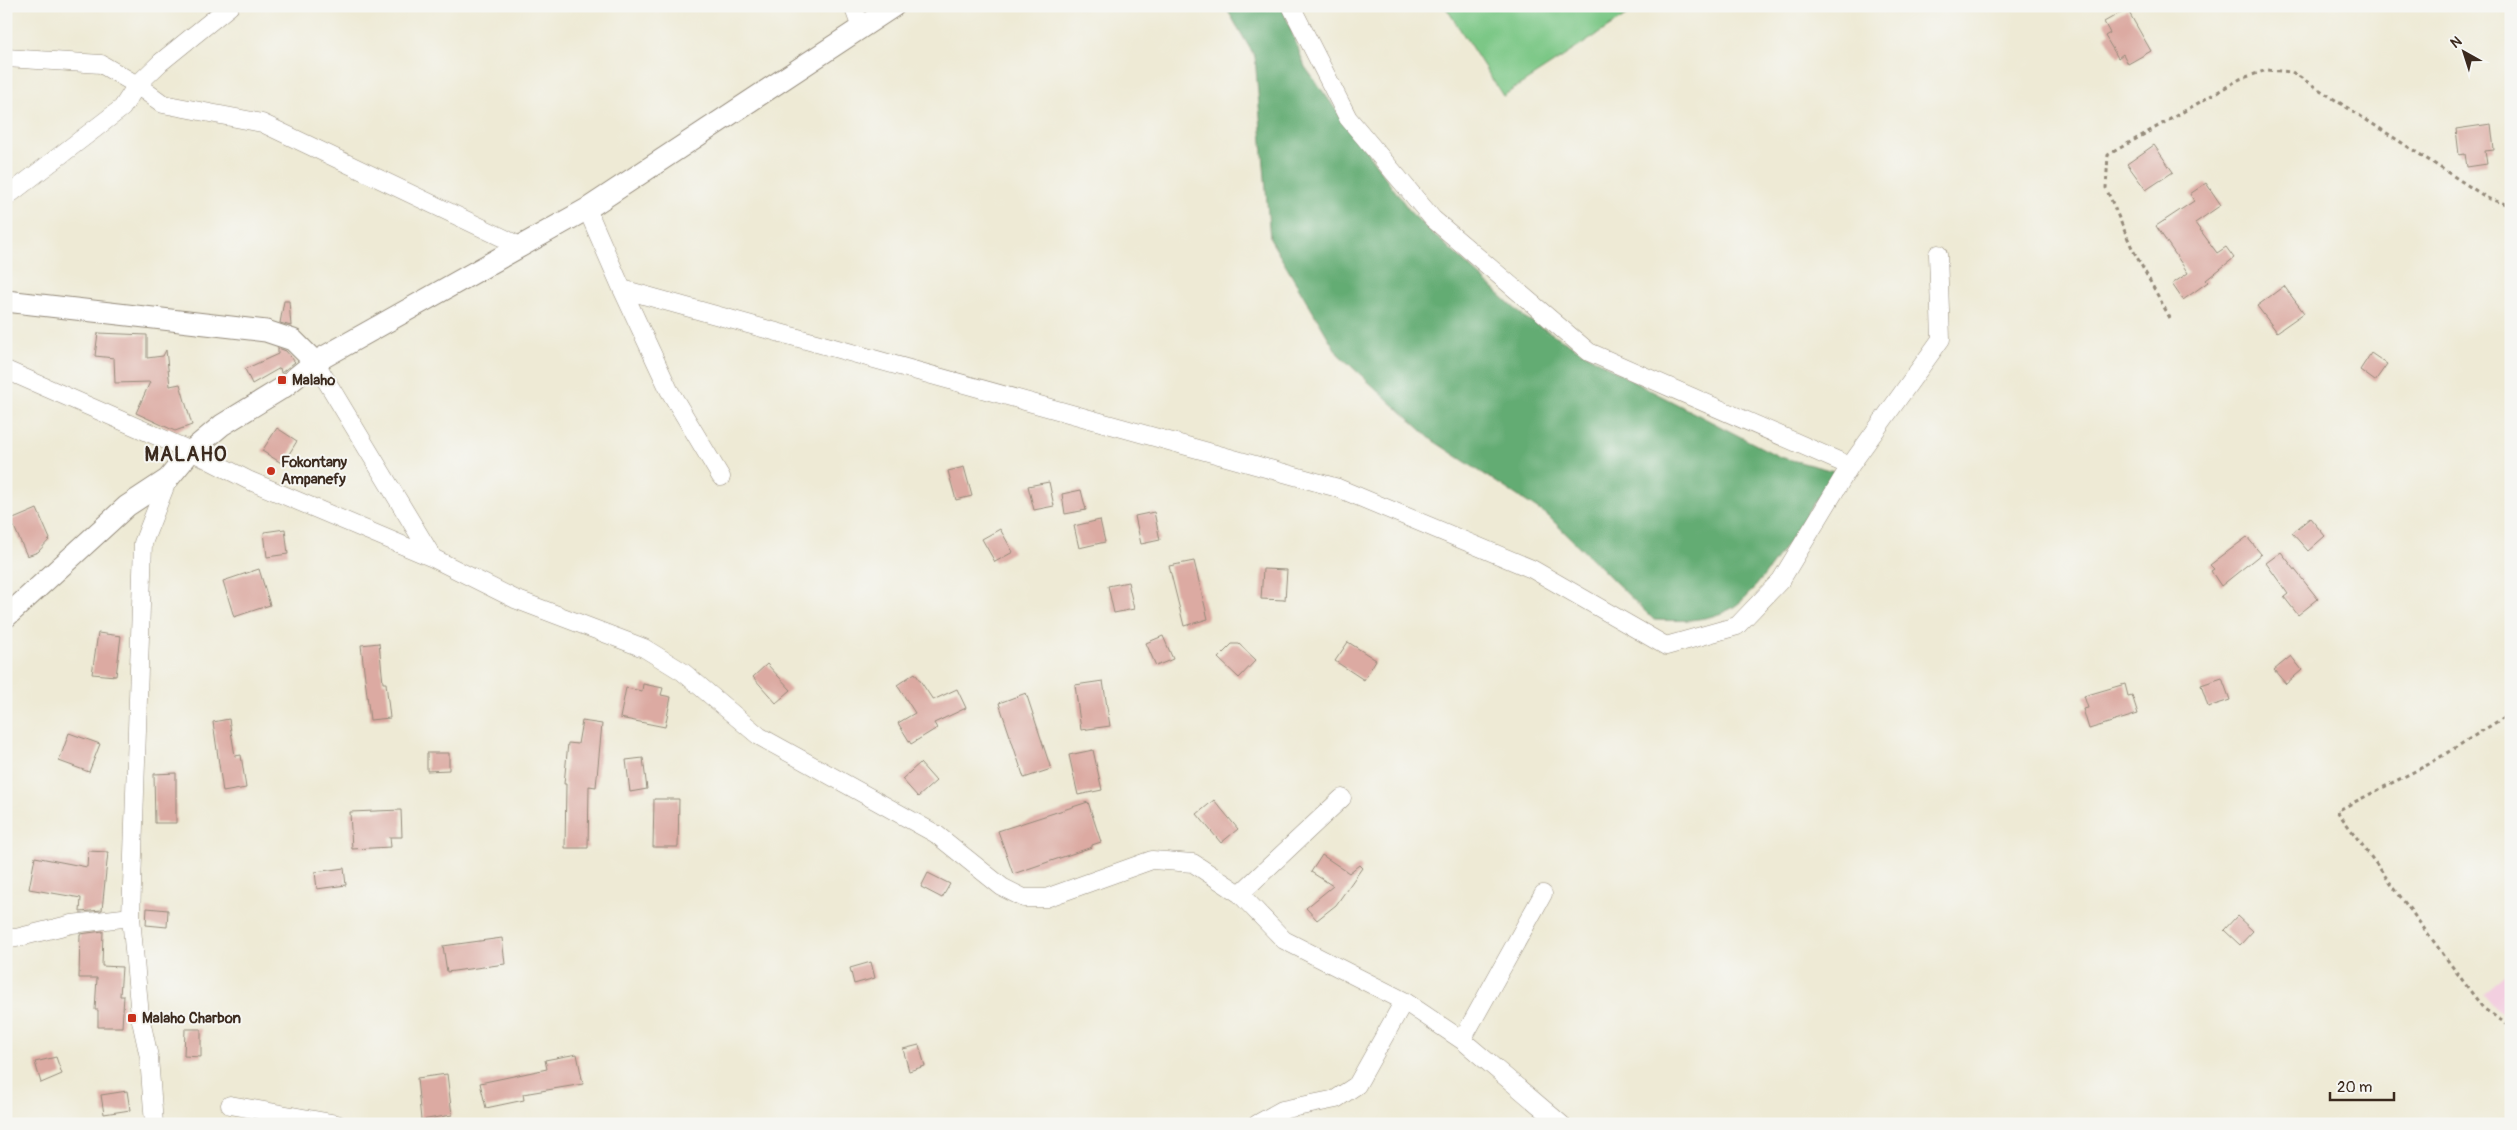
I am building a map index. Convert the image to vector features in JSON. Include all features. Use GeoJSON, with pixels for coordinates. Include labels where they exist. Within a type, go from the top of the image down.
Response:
{"type":"FeatureCollection","features":[{"type":"Feature","properties":{"kind":"street"},"geometry":{"type":"LineString","coordinates":[[6,197],[122,108],[138,85],[161,62],[230,6]]}},
{"type":"Feature","properties":{"kind":"street"},"geometry":{"type":"LineString","coordinates":[[853,6],[861,28]]}},
{"type":"Feature","properties":{"kind":"street"},"geometry":{"type":"LineString","coordinates":[[6,617],[127,506],[168,479],[191,452],[222,425],[284,387],[315,362],[520,246],[588,210],[894,6]]}},
{"type":"Feature","properties":{"kind":"street"},"geometry":{"type":"LineString","coordinates":[[1291,6],[1348,118],[1433,219],[1589,352],[1850,466]]}},
{"type":"Feature","properties":{"kind":"street"},"geometry":{"type":"LineString","coordinates":[[6,58],[101,64],[138,85],[163,104],[262,122],[520,246]]}},
{"type":"Feature","properties":{"kind":"street"},"geometry":{"type":"LineString","coordinates":[[588,210],[669,390],[721,477]]}},
{"type":"Feature","properties":{"kind":"street"},"geometry":{"type":"LineString","coordinates":[[622,289],[1338,488],[1532,569],[1666,646],[1737,626],[1781,580],[1850,466],[1941,339],[1938,254]]}},
{"type":"Feature","properties":{"kind":"street"},"geometry":{"type":"LineString","coordinates":[[6,301],[266,331],[293,340],[315,362],[433,558]]}},
{"type":"Feature","properties":{"kind":"street"},"geometry":{"type":"LineString","coordinates":[[6,370],[191,452],[248,480],[433,558],[515,599],[644,648],[682,672],[759,736],[936,834],[1002,887],[1024,898],[1046,898],[1152,860],[1193,863],[1240,894],[1284,940],[1404,1001],[1462,1040],[1561,1124]]}},
{"type":"Feature","properties":{"kind":"street"},"geometry":{"type":"LineString","coordinates":[[154,1124],[149,1057],[140,1016],[132,917],[143,543],[168,479]]}},
{"type":"Feature","properties":{"kind":"street"},"geometry":{"type":"LineString","coordinates":[[1240,894],[1342,798]]}},
{"type":"Feature","properties":{"kind":"street"},"geometry":{"type":"LineString","coordinates":[[1462,1040],[1543,894]]}},
{"type":"Feature","properties":{"kind":"street"},"geometry":{"type":"LineString","coordinates":[[6,937],[16,938],[72,924],[132,917]]}},
{"type":"Feature","properties":{"kind":"street"},"geometry":{"type":"LineString","coordinates":[[1257,1124],[1282,1110],[1336,1099],[1357,1085],[1404,1001]]}},
{"type":"Feature","properties":{"kind":"street"},"geometry":{"type":"LineString","coordinates":[[230,1105],[337,1124]]}},
{"type":"Feature","properties":{"kind":"path"},"geometry":{"type":"LineString","coordinates":[[2170,318],[2132,248],[2106,188],[2108,155],[2240,80],[2267,70],[2292,72],[2489,198],[2506,204],[2511,202]]}},
{"type":"Feature","properties":{"kind":"path"},"geometry":{"type":"LineString","coordinates":[[2511,713],[2429,764],[2337,811],[2483,1008],[2511,1027]]}},
{"type":"Feature","properties":{"kind":"shaded area"},"geometry":{"type":"Polygon","coordinates":[[[2511,969],[2511,1018],[2496,1008],[2483,993],[2511,969]]]}},
{"type":"Feature","properties":{"kind":"green space"},"geometry":{"type":"Polygon","coordinates":[[[1225,6],[1282,6],[1305,67],[1412,214],[1524,317],[1632,381],[1780,457],[1834,471],[1771,566],[1744,599],[1723,613],[1713,616],[1684,620],[1654,620],[1548,516],[1432,440],[1338,354],[1270,239],[1255,57],[1225,6]]]}},
{"type":"Feature","properties":{"kind":"green space"},"geometry":{"type":"Polygon","coordinates":[[[1445,6],[1641,6],[1503,96],[1445,6]]]}},
{"type":"Feature","properties":{"kind":"building"},"geometry":{"type":"Polygon","coordinates":[[[2127,9],[2151,51],[2128,64],[2123,54],[2118,58],[2105,36],[2110,33],[2104,22],[2127,9]]]}},
{"type":"Feature","properties":{"kind":"building"},"geometry":{"type":"Polygon","coordinates":[[[2491,124],[2494,150],[2485,151],[2487,164],[2467,167],[2465,154],[2459,155],[2456,129],[2491,124]]]}},
{"type":"Feature","properties":{"kind":"building"},"geometry":{"type":"Polygon","coordinates":[[[2154,145],[2173,172],[2146,190],[2127,164],[2154,145]]]}},
{"type":"Feature","properties":{"kind":"building"},"geometry":{"type":"Polygon","coordinates":[[[2206,183],[2221,205],[2195,223],[2217,253],[2226,247],[2234,258],[2206,280],[2208,282],[2183,300],[2172,284],[2188,273],[2156,226],[2194,201],[2190,194],[2206,183]]]}},
{"type":"Feature","properties":{"kind":"building"},"geometry":{"type":"Polygon","coordinates":[[[2284,286],[2304,313],[2277,332],[2257,306],[2284,286]]]}},
{"type":"Feature","properties":{"kind":"building"},"geometry":{"type":"Polygon","coordinates":[[[284,301],[289,301],[291,326],[280,323],[284,301]]]}},
{"type":"Feature","properties":{"kind":"building"},"geometry":{"type":"Polygon","coordinates":[[[98,333],[147,335],[147,358],[163,356],[166,350],[170,386],[180,384],[192,425],[175,431],[136,413],[150,382],[115,383],[114,358],[95,356],[98,333]]]}},
{"type":"Feature","properties":{"kind":"building"},"geometry":{"type":"Polygon","coordinates":[[[278,348],[286,351],[295,362],[281,373],[280,368],[252,384],[245,369],[278,354],[278,348]]]}},
{"type":"Feature","properties":{"kind":"building"},"geometry":{"type":"Polygon","coordinates":[[[2371,353],[2387,364],[2375,381],[2360,370],[2371,353]]]}},
{"type":"Feature","properties":{"kind":"building"},"geometry":{"type":"Polygon","coordinates":[[[277,428],[297,441],[283,464],[262,451],[277,428]]]}},
{"type":"Feature","properties":{"kind":"building"},"geometry":{"type":"Polygon","coordinates":[[[964,467],[972,496],[956,500],[948,471],[964,467]]]}},
{"type":"Feature","properties":{"kind":"building"},"geometry":{"type":"Polygon","coordinates":[[[1049,482],[1054,506],[1034,510],[1028,486],[1049,482]]]}},
{"type":"Feature","properties":{"kind":"building"},"geometry":{"type":"Polygon","coordinates":[[[1081,490],[1086,510],[1065,514],[1062,494],[1081,490]]]}},
{"type":"Feature","properties":{"kind":"building"},"geometry":{"type":"Polygon","coordinates":[[[37,509],[50,539],[38,552],[27,556],[11,520],[37,509]]]}},
{"type":"Feature","properties":{"kind":"building"},"geometry":{"type":"Polygon","coordinates":[[[1154,512],[1160,540],[1141,544],[1135,516],[1154,512]]]}},
{"type":"Feature","properties":{"kind":"building"},"geometry":{"type":"Polygon","coordinates":[[[2310,518],[2325,536],[2308,551],[2292,533],[2310,518]]]}},
{"type":"Feature","properties":{"kind":"building"},"geometry":{"type":"Polygon","coordinates":[[[1100,520],[1105,542],[1079,548],[1074,526],[1100,520]]]}},
{"type":"Feature","properties":{"kind":"building"},"geometry":{"type":"Polygon","coordinates":[[[285,529],[288,554],[267,557],[264,532],[285,529]]]}},
{"type":"Feature","properties":{"kind":"building"},"geometry":{"type":"Polygon","coordinates":[[[1000,529],[1013,552],[995,562],[982,539],[1000,529]]]}},
{"type":"Feature","properties":{"kind":"building"},"geometry":{"type":"Polygon","coordinates":[[[2247,537],[2261,554],[2221,586],[2211,571],[2214,569],[2210,565],[2247,537]]]}},
{"type":"Feature","properties":{"kind":"building"},"geometry":{"type":"Polygon","coordinates":[[[2281,552],[2318,599],[2298,615],[2284,597],[2288,594],[2266,563],[2281,552]]]}},
{"type":"Feature","properties":{"kind":"building"},"geometry":{"type":"Polygon","coordinates":[[[1194,561],[1208,619],[1184,626],[1169,566],[1194,561]]]}},
{"type":"Feature","properties":{"kind":"building"},"geometry":{"type":"Polygon","coordinates":[[[259,569],[270,605],[234,617],[223,581],[259,569]]]}},
{"type":"Feature","properties":{"kind":"building"},"geometry":{"type":"Polygon","coordinates":[[[1263,569],[1287,570],[1285,600],[1261,599],[1263,569]]]}},
{"type":"Feature","properties":{"kind":"building"},"geometry":{"type":"Polygon","coordinates":[[[1128,582],[1134,609],[1114,613],[1108,586],[1128,582]]]}},
{"type":"Feature","properties":{"kind":"building"},"geometry":{"type":"Polygon","coordinates":[[[98,633],[121,636],[116,676],[92,674],[98,633]]]}},
{"type":"Feature","properties":{"kind":"building"},"geometry":{"type":"Polygon","coordinates":[[[1163,636],[1173,659],[1156,666],[1146,643],[1163,636]]]}},
{"type":"Feature","properties":{"kind":"building"},"geometry":{"type":"Polygon","coordinates":[[[1348,642],[1376,660],[1364,680],[1335,661],[1348,642]]]}},
{"type":"Feature","properties":{"kind":"building"},"geometry":{"type":"Polygon","coordinates":[[[379,643],[383,683],[386,683],[390,718],[370,720],[361,645],[379,643]]]}},
{"type":"Feature","properties":{"kind":"building"},"geometry":{"type":"Polygon","coordinates":[[[1232,644],[1239,644],[1256,660],[1239,678],[1218,658],[1232,644]]]}},
{"type":"Feature","properties":{"kind":"building"},"geometry":{"type":"Polygon","coordinates":[[[2291,656],[2302,670],[2286,684],[2274,670],[2291,656]]]}},
{"type":"Feature","properties":{"kind":"building"},"geometry":{"type":"Polygon","coordinates":[[[767,664],[791,690],[776,703],[753,677],[767,664]]]}},
{"type":"Feature","properties":{"kind":"building"},"geometry":{"type":"Polygon","coordinates":[[[915,673],[933,700],[957,689],[966,708],[934,723],[937,728],[911,744],[898,723],[915,713],[897,685],[915,673]]]}},
{"type":"Feature","properties":{"kind":"building"},"geometry":{"type":"Polygon","coordinates":[[[2222,678],[2230,700],[2208,707],[2201,685],[2222,678]]]}},
{"type":"Feature","properties":{"kind":"building"},"geometry":{"type":"Polygon","coordinates":[[[1103,681],[1110,726],[1081,730],[1075,685],[1103,681]]]}},
{"type":"Feature","properties":{"kind":"building"},"geometry":{"type":"Polygon","coordinates":[[[643,684],[663,688],[661,695],[671,697],[665,727],[620,718],[626,688],[642,691],[643,684]]]}},
{"type":"Feature","properties":{"kind":"building"},"geometry":{"type":"Polygon","coordinates":[[[2125,684],[2128,696],[2132,695],[2138,714],[2089,729],[2083,709],[2088,708],[2084,696],[2125,684]]]}},
{"type":"Feature","properties":{"kind":"building"},"geometry":{"type":"Polygon","coordinates":[[[1026,693],[1051,769],[1024,778],[999,703],[1026,693]]]}},
{"type":"Feature","properties":{"kind":"building"},"geometry":{"type":"Polygon","coordinates":[[[229,719],[235,756],[241,755],[246,788],[223,792],[213,722],[229,719]]]}},
{"type":"Feature","properties":{"kind":"building"},"geometry":{"type":"Polygon","coordinates":[[[582,721],[602,724],[596,787],[589,786],[588,848],[565,848],[566,784],[564,784],[568,743],[578,744],[582,721]]]}},
{"type":"Feature","properties":{"kind":"building"},"geometry":{"type":"Polygon","coordinates":[[[69,733],[100,744],[89,772],[59,761],[69,733]]]}},
{"type":"Feature","properties":{"kind":"building"},"geometry":{"type":"Polygon","coordinates":[[[1093,750],[1102,790],[1078,795],[1069,755],[1093,750]]]}},
{"type":"Feature","properties":{"kind":"building"},"geometry":{"type":"Polygon","coordinates":[[[427,753],[449,753],[449,770],[427,771],[427,753]]]}},
{"type":"Feature","properties":{"kind":"building"},"geometry":{"type":"Polygon","coordinates":[[[643,758],[647,789],[630,792],[626,760],[643,758]]]}},
{"type":"Feature","properties":{"kind":"building"},"geometry":{"type":"Polygon","coordinates":[[[920,763],[936,781],[918,797],[902,779],[920,763]]]}},
{"type":"Feature","properties":{"kind":"building"},"geometry":{"type":"Polygon","coordinates":[[[176,773],[176,823],[155,823],[154,774],[176,773]]]}},
{"type":"Feature","properties":{"kind":"building"},"geometry":{"type":"Polygon","coordinates":[[[654,799],[679,799],[678,847],[653,847],[654,799]]]}},
{"type":"Feature","properties":{"kind":"building"},"geometry":{"type":"Polygon","coordinates":[[[1214,800],[1238,829],[1221,843],[1197,814],[1214,800]]]}},
{"type":"Feature","properties":{"kind":"building"},"geometry":{"type":"Polygon","coordinates":[[[1088,802],[1101,842],[1092,845],[1092,847],[1013,874],[998,831],[1088,802]]]}},
{"type":"Feature","properties":{"kind":"building"},"geometry":{"type":"Polygon","coordinates":[[[401,810],[402,837],[390,837],[391,847],[352,849],[350,812],[401,810]]]}},
{"type":"Feature","properties":{"kind":"building"},"geometry":{"type":"Polygon","coordinates":[[[88,851],[108,852],[102,910],[80,912],[81,898],[29,889],[35,857],[87,867],[88,851]]]}},
{"type":"Feature","properties":{"kind":"building"},"geometry":{"type":"Polygon","coordinates":[[[1322,855],[1349,873],[1359,865],[1362,868],[1336,905],[1317,920],[1306,908],[1333,886],[1311,872],[1322,855]]]}},
{"type":"Feature","properties":{"kind":"building"},"geometry":{"type":"Polygon","coordinates":[[[344,868],[346,885],[317,889],[315,872],[344,868]]]}},
{"type":"Feature","properties":{"kind":"building"},"geometry":{"type":"Polygon","coordinates":[[[928,873],[950,884],[942,898],[921,887],[928,873]]]}},
{"type":"Feature","properties":{"kind":"building"},"geometry":{"type":"Polygon","coordinates":[[[147,908],[168,910],[167,927],[146,925],[147,908]]]}},
{"type":"Feature","properties":{"kind":"building"},"geometry":{"type":"Polygon","coordinates":[[[2237,916],[2253,931],[2240,945],[2224,930],[2237,916]]]}},
{"type":"Feature","properties":{"kind":"building"},"geometry":{"type":"Polygon","coordinates":[[[103,931],[102,966],[122,967],[120,996],[124,996],[122,1027],[98,1027],[98,1010],[95,1010],[97,978],[79,978],[80,934],[103,931]]]}},
{"type":"Feature","properties":{"kind":"building"},"geometry":{"type":"Polygon","coordinates":[[[502,938],[505,964],[447,972],[443,946],[502,938]]]}},
{"type":"Feature","properties":{"kind":"building"},"geometry":{"type":"Polygon","coordinates":[[[871,962],[875,978],[854,984],[850,968],[871,962]]]}},
{"type":"Feature","properties":{"kind":"building"},"geometry":{"type":"Polygon","coordinates":[[[185,1029],[201,1029],[201,1057],[184,1056],[185,1029]]]}},
{"type":"Feature","properties":{"kind":"building"},"geometry":{"type":"Polygon","coordinates":[[[919,1045],[925,1066],[909,1071],[903,1049],[919,1045]]]}},
{"type":"Feature","properties":{"kind":"building"},"geometry":{"type":"Polygon","coordinates":[[[577,1054],[583,1084],[523,1094],[524,1100],[486,1108],[480,1083],[547,1069],[545,1060],[577,1054]]]}},
{"type":"Feature","properties":{"kind":"building"},"geometry":{"type":"Polygon","coordinates":[[[56,1057],[62,1074],[41,1083],[35,1062],[56,1057]]]}},
{"type":"Feature","properties":{"kind":"building"},"geometry":{"type":"Polygon","coordinates":[[[447,1074],[452,1115],[421,1120],[417,1078],[447,1074]]]}},
{"type":"Feature","properties":{"kind":"building"},"geometry":{"type":"Polygon","coordinates":[[[127,1091],[130,1110],[104,1114],[101,1095],[127,1091]]]}},
{"type":"Feature","properties":{"kind":"place","name":"Malaho"},"geometry":{"type":"Point","coordinates":[282,380]}},
{"type":"Feature","properties":{"kind":"place","name":"Fokontany Ampanefy"},"geometry":{"type":"Point","coordinates":[271,471]}},
{"type":"Feature","properties":{"kind":"place","name":"Malaho Charbon"},"geometry":{"type":"Point","coordinates":[132,1018]}},
{"type":"Feature","properties":{"kind":"district","name":"MALAHO"},"geometry":{"type":"Point","coordinates":[186,454]}}]}
